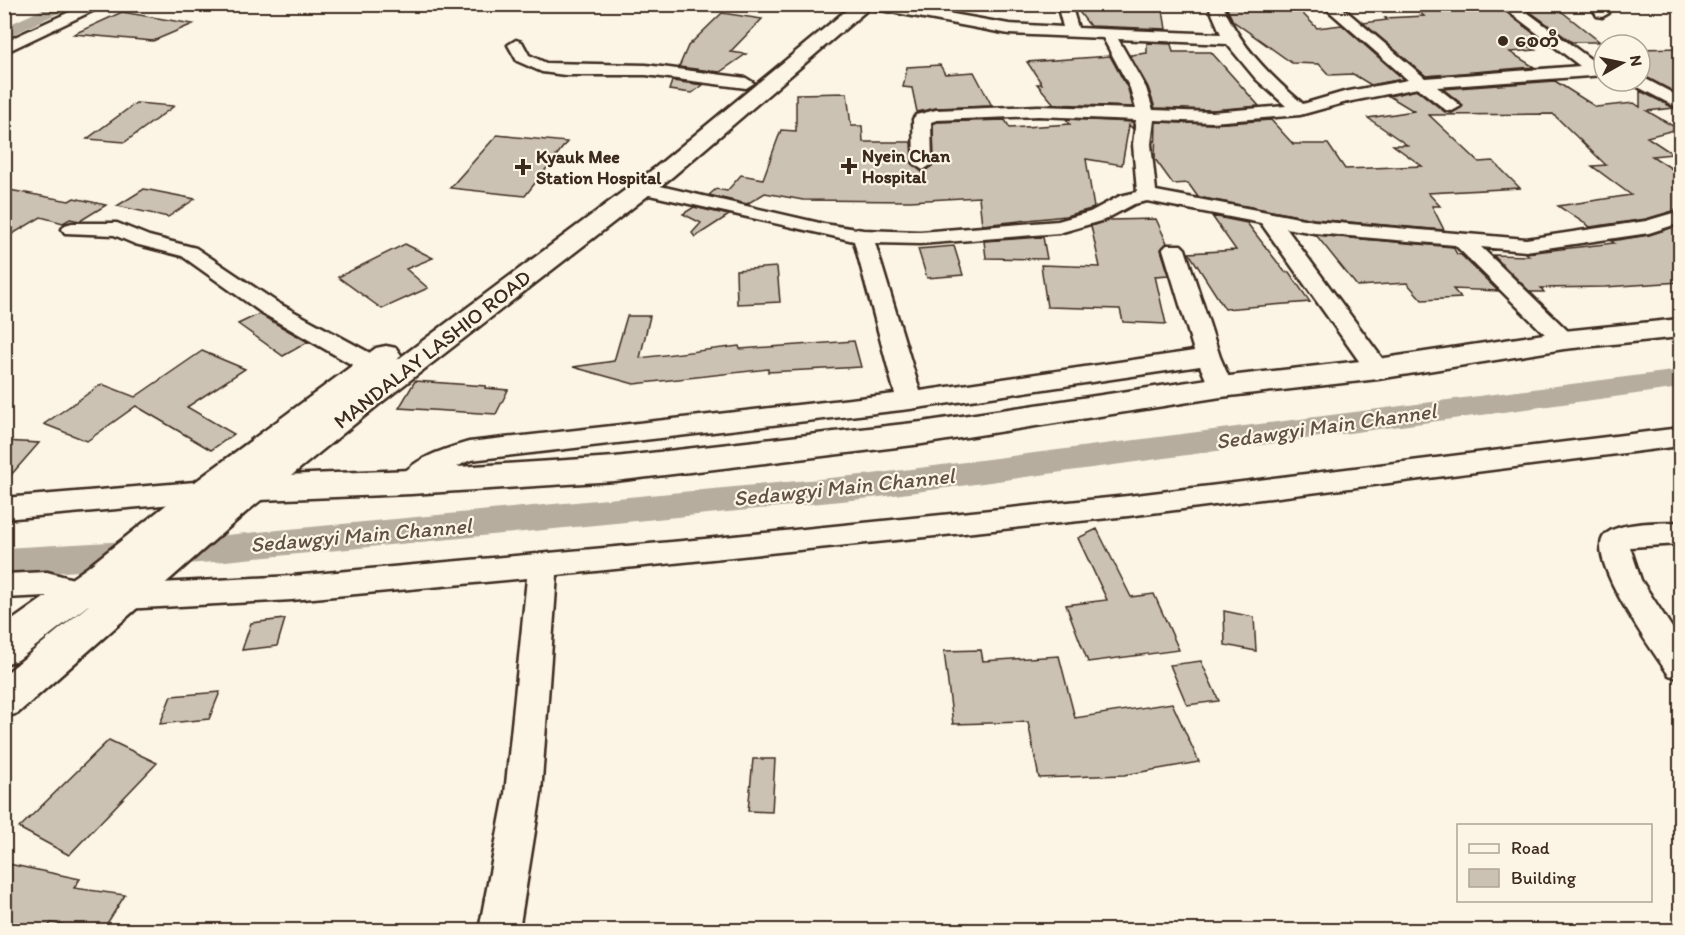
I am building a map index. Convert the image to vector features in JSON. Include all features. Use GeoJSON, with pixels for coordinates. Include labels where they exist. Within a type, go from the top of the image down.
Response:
{"type":"FeatureCollection","features":[{"type":"Feature","properties":{"kind":"main road","name":"MANDALAY LASHIO ROAD"},"geometry":{"type":"LineString","coordinates":[[4,700],[112,586],[220,498],[372,366],[579,214],[843,4]]}},
{"type":"Feature","properties":{"kind":"main road","name":"MANDALAY LASHIO ROAD"},"geometry":{"type":"LineString","coordinates":[[4,648],[112,586],[220,498],[367,398],[643,188],[865,4]]}},
{"type":"Feature","properties":{"kind":"main road"},"geometry":{"type":"LineString","coordinates":[[220,498],[411,482],[603,470],[922,433],[1221,387],[1378,369],[1564,340],[1680,328]]}},
{"type":"Feature","properties":{"kind":"street"},"geometry":{"type":"LineString","coordinates":[[4,48],[100,4]]}},
{"type":"Feature","properties":{"kind":"street"},"geometry":{"type":"LineString","coordinates":[[870,4],[998,27],[1229,39]]}},
{"type":"Feature","properties":{"kind":"street"},"geometry":{"type":"LineString","coordinates":[[1064,4],[1071,29]]}},
{"type":"Feature","properties":{"kind":"street"},"geometry":{"type":"LineString","coordinates":[[1215,4],[1229,39],[1257,72],[1300,110]]}},
{"type":"Feature","properties":{"kind":"street"},"geometry":{"type":"LineString","coordinates":[[1328,4],[1419,83],[1452,106]]}},
{"type":"Feature","properties":{"kind":"street"},"geometry":{"type":"LineString","coordinates":[[1506,5],[1526,22],[1592,65]]}},
{"type":"Feature","properties":{"kind":"street"},"geometry":{"type":"LineString","coordinates":[[1107,32],[1138,88],[1146,114],[1142,144],[1147,195]]}},
{"type":"Feature","properties":{"kind":"street"},"geometry":{"type":"LineString","coordinates":[[516,45],[523,58],[542,67],[565,70],[646,70],[746,83]]}},
{"type":"Feature","properties":{"kind":"street"},"geometry":{"type":"LineString","coordinates":[[923,164],[922,119],[936,115],[1038,111],[1212,117],[1300,110],[1354,95],[1419,83],[1592,71]]}},
{"type":"Feature","properties":{"kind":"street"},"geometry":{"type":"LineString","coordinates":[[1652,88],[1680,104]]}},
{"type":"Feature","properties":{"kind":"street"},"geometry":{"type":"LineString","coordinates":[[643,188],[749,214],[863,236],[920,238],[1059,227],[1097,216],[1127,200],[1147,195],[1314,227],[1463,242],[1526,245],[1649,226],[1680,218]]}},
{"type":"Feature","properties":{"kind":"street"},"geometry":{"type":"LineString","coordinates":[[1268,218],[1378,369]]}},
{"type":"Feature","properties":{"kind":"street"},"geometry":{"type":"LineString","coordinates":[[72,229],[117,229],[151,243],[189,252],[270,308],[372,366]]}},
{"type":"Feature","properties":{"kind":"street"},"geometry":{"type":"LineString","coordinates":[[863,236],[910,401]]}},
{"type":"Feature","properties":{"kind":"street"},"geometry":{"type":"LineString","coordinates":[[1463,242],[1564,340]]}},
{"type":"Feature","properties":{"kind":"street"},"geometry":{"type":"LineString","coordinates":[[1174,249],[1208,357],[1221,387]]}},
{"type":"Feature","properties":{"kind":"street"},"geometry":{"type":"LineString","coordinates":[[411,482],[445,459],[469,452],[668,431],[910,401],[1208,357]]}},
{"type":"Feature","properties":{"kind":"street"},"geometry":{"type":"LineString","coordinates":[[4,586],[47,584],[292,588],[1128,506],[1680,436]]}},
{"type":"Feature","properties":{"kind":"street"},"geometry":{"type":"LineString","coordinates":[[4,509],[220,498]]}},
{"type":"Feature","properties":{"kind":"street"},"geometry":{"type":"LineString","coordinates":[[1680,533],[1624,537],[1615,542],[1614,550],[1620,568],[1635,595],[1680,665]]}},
{"type":"Feature","properties":{"kind":"street"},"geometry":{"type":"LineString","coordinates":[[499,930],[517,845],[529,752],[543,565]]}},
{"type":"Feature","properties":{"kind":"building"},"geometry":{"type":"Polygon","coordinates":[[[1073,4],[1162,4],[1166,29],[1090,26],[1073,4]]]}},
{"type":"Feature","properties":{"kind":"building"},"geometry":{"type":"Polygon","coordinates":[[[1225,4],[1293,4],[1317,28],[1342,25],[1403,79],[1371,85],[1353,74],[1329,75],[1319,64],[1292,63],[1233,21],[1225,4]]]}},
{"type":"Feature","properties":{"kind":"building"},"geometry":{"type":"Polygon","coordinates":[[[1556,7],[1592,36],[1592,42],[1572,42],[1525,8],[1556,7]]]}},
{"type":"Feature","properties":{"kind":"building"},"geometry":{"type":"Polygon","coordinates":[[[1502,9],[1546,43],[1525,44],[1536,50],[1510,52],[1534,67],[1426,76],[1363,23],[1387,20],[1385,18],[1424,16],[1418,11],[1502,9]]]}},
{"type":"Feature","properties":{"kind":"building"},"geometry":{"type":"Polygon","coordinates":[[[122,12],[193,24],[153,41],[74,34],[122,12]]]}},
{"type":"Feature","properties":{"kind":"building"},"geometry":{"type":"Polygon","coordinates":[[[722,13],[762,19],[730,52],[746,54],[720,72],[679,67],[688,46],[722,13]]]}},
{"type":"Feature","properties":{"kind":"building"},"geometry":{"type":"Polygon","coordinates":[[[1147,43],[1171,44],[1173,52],[1211,52],[1259,106],[1212,110],[1155,108],[1148,87],[1130,55],[1147,53],[1147,43]]]}},
{"type":"Feature","properties":{"kind":"building"},"geometry":{"type":"Polygon","coordinates":[[[1680,48],[1680,95],[1652,80],[1652,49],[1680,48]]]}},
{"type":"Feature","properties":{"kind":"building"},"geometry":{"type":"Polygon","coordinates":[[[1110,56],[1128,89],[1133,107],[1054,104],[1037,84],[1042,84],[1027,62],[1110,56]]]}},
{"type":"Feature","properties":{"kind":"building"},"geometry":{"type":"Polygon","coordinates":[[[940,65],[945,74],[974,72],[992,106],[936,108],[917,112],[912,88],[903,87],[907,67],[940,65]]]}},
{"type":"Feature","properties":{"kind":"building"},"geometry":{"type":"Polygon","coordinates":[[[672,81],[703,85],[692,93],[669,90],[672,81]]]}},
{"type":"Feature","properties":{"kind":"building"},"geometry":{"type":"Polygon","coordinates":[[[1555,81],[1596,107],[1634,103],[1640,107],[1640,93],[1644,93],[1674,108],[1647,111],[1678,129],[1647,137],[1673,154],[1652,156],[1680,174],[1680,209],[1646,219],[1590,227],[1558,206],[1631,195],[1592,166],[1606,165],[1553,114],[1429,115],[1479,162],[1493,161],[1520,188],[1428,193],[1440,206],[1432,206],[1444,230],[1314,219],[1198,197],[1188,183],[1173,184],[1155,159],[1156,122],[1212,124],[1271,120],[1293,144],[1328,144],[1345,169],[1422,166],[1393,145],[1407,145],[1368,118],[1414,111],[1389,96],[1417,90],[1445,112],[1452,113],[1463,105],[1443,89],[1555,81]]]}},
{"type":"Feature","properties":{"kind":"building"},"geometry":{"type":"Polygon","coordinates":[[[847,93],[851,126],[862,126],[863,142],[911,142],[912,164],[922,172],[934,164],[933,124],[937,122],[1005,120],[1010,128],[1070,124],[1066,119],[1133,122],[1133,129],[1129,125],[1122,165],[1086,159],[1094,208],[1066,216],[982,225],[979,197],[910,201],[803,200],[765,193],[747,204],[709,195],[716,189],[727,191],[741,175],[763,179],[781,130],[796,131],[796,94],[847,93]]]}},
{"type":"Feature","properties":{"kind":"building"},"geometry":{"type":"Polygon","coordinates":[[[136,103],[174,106],[125,142],[87,139],[136,103]]]}},
{"type":"Feature","properties":{"kind":"building"},"geometry":{"type":"Polygon","coordinates":[[[497,135],[567,142],[525,196],[450,188],[497,135]]]}},
{"type":"Feature","properties":{"kind":"building"},"geometry":{"type":"Polygon","coordinates":[[[4,189],[69,201],[74,198],[106,205],[80,221],[70,219],[63,223],[41,217],[4,239],[4,189]]]}},
{"type":"Feature","properties":{"kind":"building"},"geometry":{"type":"Polygon","coordinates":[[[144,189],[195,199],[168,217],[117,206],[144,189]]]}},
{"type":"Feature","properties":{"kind":"building"},"geometry":{"type":"Polygon","coordinates":[[[694,207],[729,215],[695,237],[692,233],[701,223],[683,214],[694,207]]]}},
{"type":"Feature","properties":{"kind":"building"},"geometry":{"type":"Polygon","coordinates":[[[1212,216],[1247,223],[1285,272],[1289,272],[1310,302],[1225,309],[1189,253],[1236,250],[1212,216]]]}},
{"type":"Feature","properties":{"kind":"building"},"geometry":{"type":"Polygon","coordinates":[[[1156,219],[1167,243],[1161,250],[1169,275],[1155,276],[1166,324],[1123,322],[1120,309],[1047,307],[1041,265],[1100,267],[1091,226],[1109,220],[1156,219]]]}},
{"type":"Feature","properties":{"kind":"building"},"geometry":{"type":"Polygon","coordinates":[[[1680,225],[1680,282],[1541,288],[1544,292],[1530,292],[1493,255],[1529,256],[1526,253],[1614,243],[1611,241],[1649,235],[1680,225]]]}},
{"type":"Feature","properties":{"kind":"building"},"geometry":{"type":"Polygon","coordinates":[[[1316,235],[1453,247],[1457,254],[1461,255],[1498,291],[1453,289],[1461,298],[1422,300],[1407,283],[1357,286],[1316,235]]]}},
{"type":"Feature","properties":{"kind":"building"},"geometry":{"type":"Polygon","coordinates":[[[1043,237],[1047,259],[986,258],[984,241],[1043,237]]]}},
{"type":"Feature","properties":{"kind":"building"},"geometry":{"type":"Polygon","coordinates":[[[405,244],[433,258],[406,269],[428,288],[382,309],[338,277],[405,244]]]}},
{"type":"Feature","properties":{"kind":"building"},"geometry":{"type":"Polygon","coordinates":[[[954,246],[963,275],[927,278],[918,249],[954,246]]]}},
{"type":"Feature","properties":{"kind":"building"},"geometry":{"type":"Polygon","coordinates":[[[777,267],[780,302],[737,304],[736,270],[777,267]]]}},
{"type":"Feature","properties":{"kind":"building"},"geometry":{"type":"Polygon","coordinates":[[[259,314],[308,342],[283,356],[238,324],[259,314]]]}},
{"type":"Feature","properties":{"kind":"building"},"geometry":{"type":"Polygon","coordinates":[[[627,316],[650,316],[640,358],[739,346],[740,349],[854,341],[861,367],[768,372],[768,369],[634,384],[573,367],[614,361],[627,316]]]}},
{"type":"Feature","properties":{"kind":"building"},"geometry":{"type":"Polygon","coordinates":[[[202,351],[245,369],[187,407],[234,434],[211,450],[136,406],[87,441],[44,424],[102,384],[135,397],[202,351]]]}},
{"type":"Feature","properties":{"kind":"building"},"geometry":{"type":"Polygon","coordinates":[[[415,381],[486,386],[485,388],[508,390],[496,414],[399,408],[415,381]]]}},
{"type":"Feature","properties":{"kind":"building"},"geometry":{"type":"Polygon","coordinates":[[[4,441],[39,443],[4,483],[4,441]]]}},
{"type":"Feature","properties":{"kind":"building"},"geometry":{"type":"Polygon","coordinates":[[[1097,529],[1131,597],[1154,594],[1179,650],[1088,662],[1066,605],[1107,600],[1078,538],[1097,529]]]}},
{"type":"Feature","properties":{"kind":"building"},"geometry":{"type":"Polygon","coordinates":[[[1224,611],[1254,617],[1256,651],[1225,645],[1224,611]]]}},
{"type":"Feature","properties":{"kind":"building"},"geometry":{"type":"Polygon","coordinates":[[[285,619],[277,646],[242,650],[251,623],[285,619]]]}},
{"type":"Feature","properties":{"kind":"building"},"geometry":{"type":"Polygon","coordinates":[[[981,650],[983,661],[1059,656],[1075,718],[1172,703],[1199,762],[1124,775],[1039,778],[1028,722],[953,724],[944,651],[981,650]]]}},
{"type":"Feature","properties":{"kind":"building"},"geometry":{"type":"Polygon","coordinates":[[[1201,661],[1219,701],[1187,705],[1170,665],[1201,661]]]}},
{"type":"Feature","properties":{"kind":"building"},"geometry":{"type":"Polygon","coordinates":[[[220,692],[209,719],[160,724],[171,696],[220,692]]]}},
{"type":"Feature","properties":{"kind":"building"},"geometry":{"type":"Polygon","coordinates":[[[109,740],[157,763],[69,855],[19,828],[109,740]]]}},
{"type":"Feature","properties":{"kind":"building"},"geometry":{"type":"Polygon","coordinates":[[[753,759],[775,759],[772,812],[748,811],[753,759]]]}},
{"type":"Feature","properties":{"kind":"building"},"geometry":{"type":"Polygon","coordinates":[[[4,863],[80,879],[74,888],[125,895],[103,930],[51,923],[46,930],[4,930],[4,863]]]}},
{"type":"Feature","properties":{"kind":"waterway"},"geometry":{"type":"LineString","coordinates":[[4,34],[69,4]]}},
{"type":"Feature","properties":{"kind":"waterway","name":"Sedawgyi Main Channel"},"geometry":{"type":"LineString","coordinates":[[4,562],[215,549],[872,486],[1680,379]]}},
{"type":"Feature","properties":{"kind":"place","name":"စေတီ"},"geometry":{"type":"Point","coordinates":[1503,41]}},
{"type":"Feature","properties":{"kind":"place","name":"Nyein Chan Hospital"},"geometry":{"type":"Point","coordinates":[849,166]}},
{"type":"Feature","properties":{"kind":"place","name":"Kyauk Mee Station Hospital"},"geometry":{"type":"Point","coordinates":[523,167]}}]}
